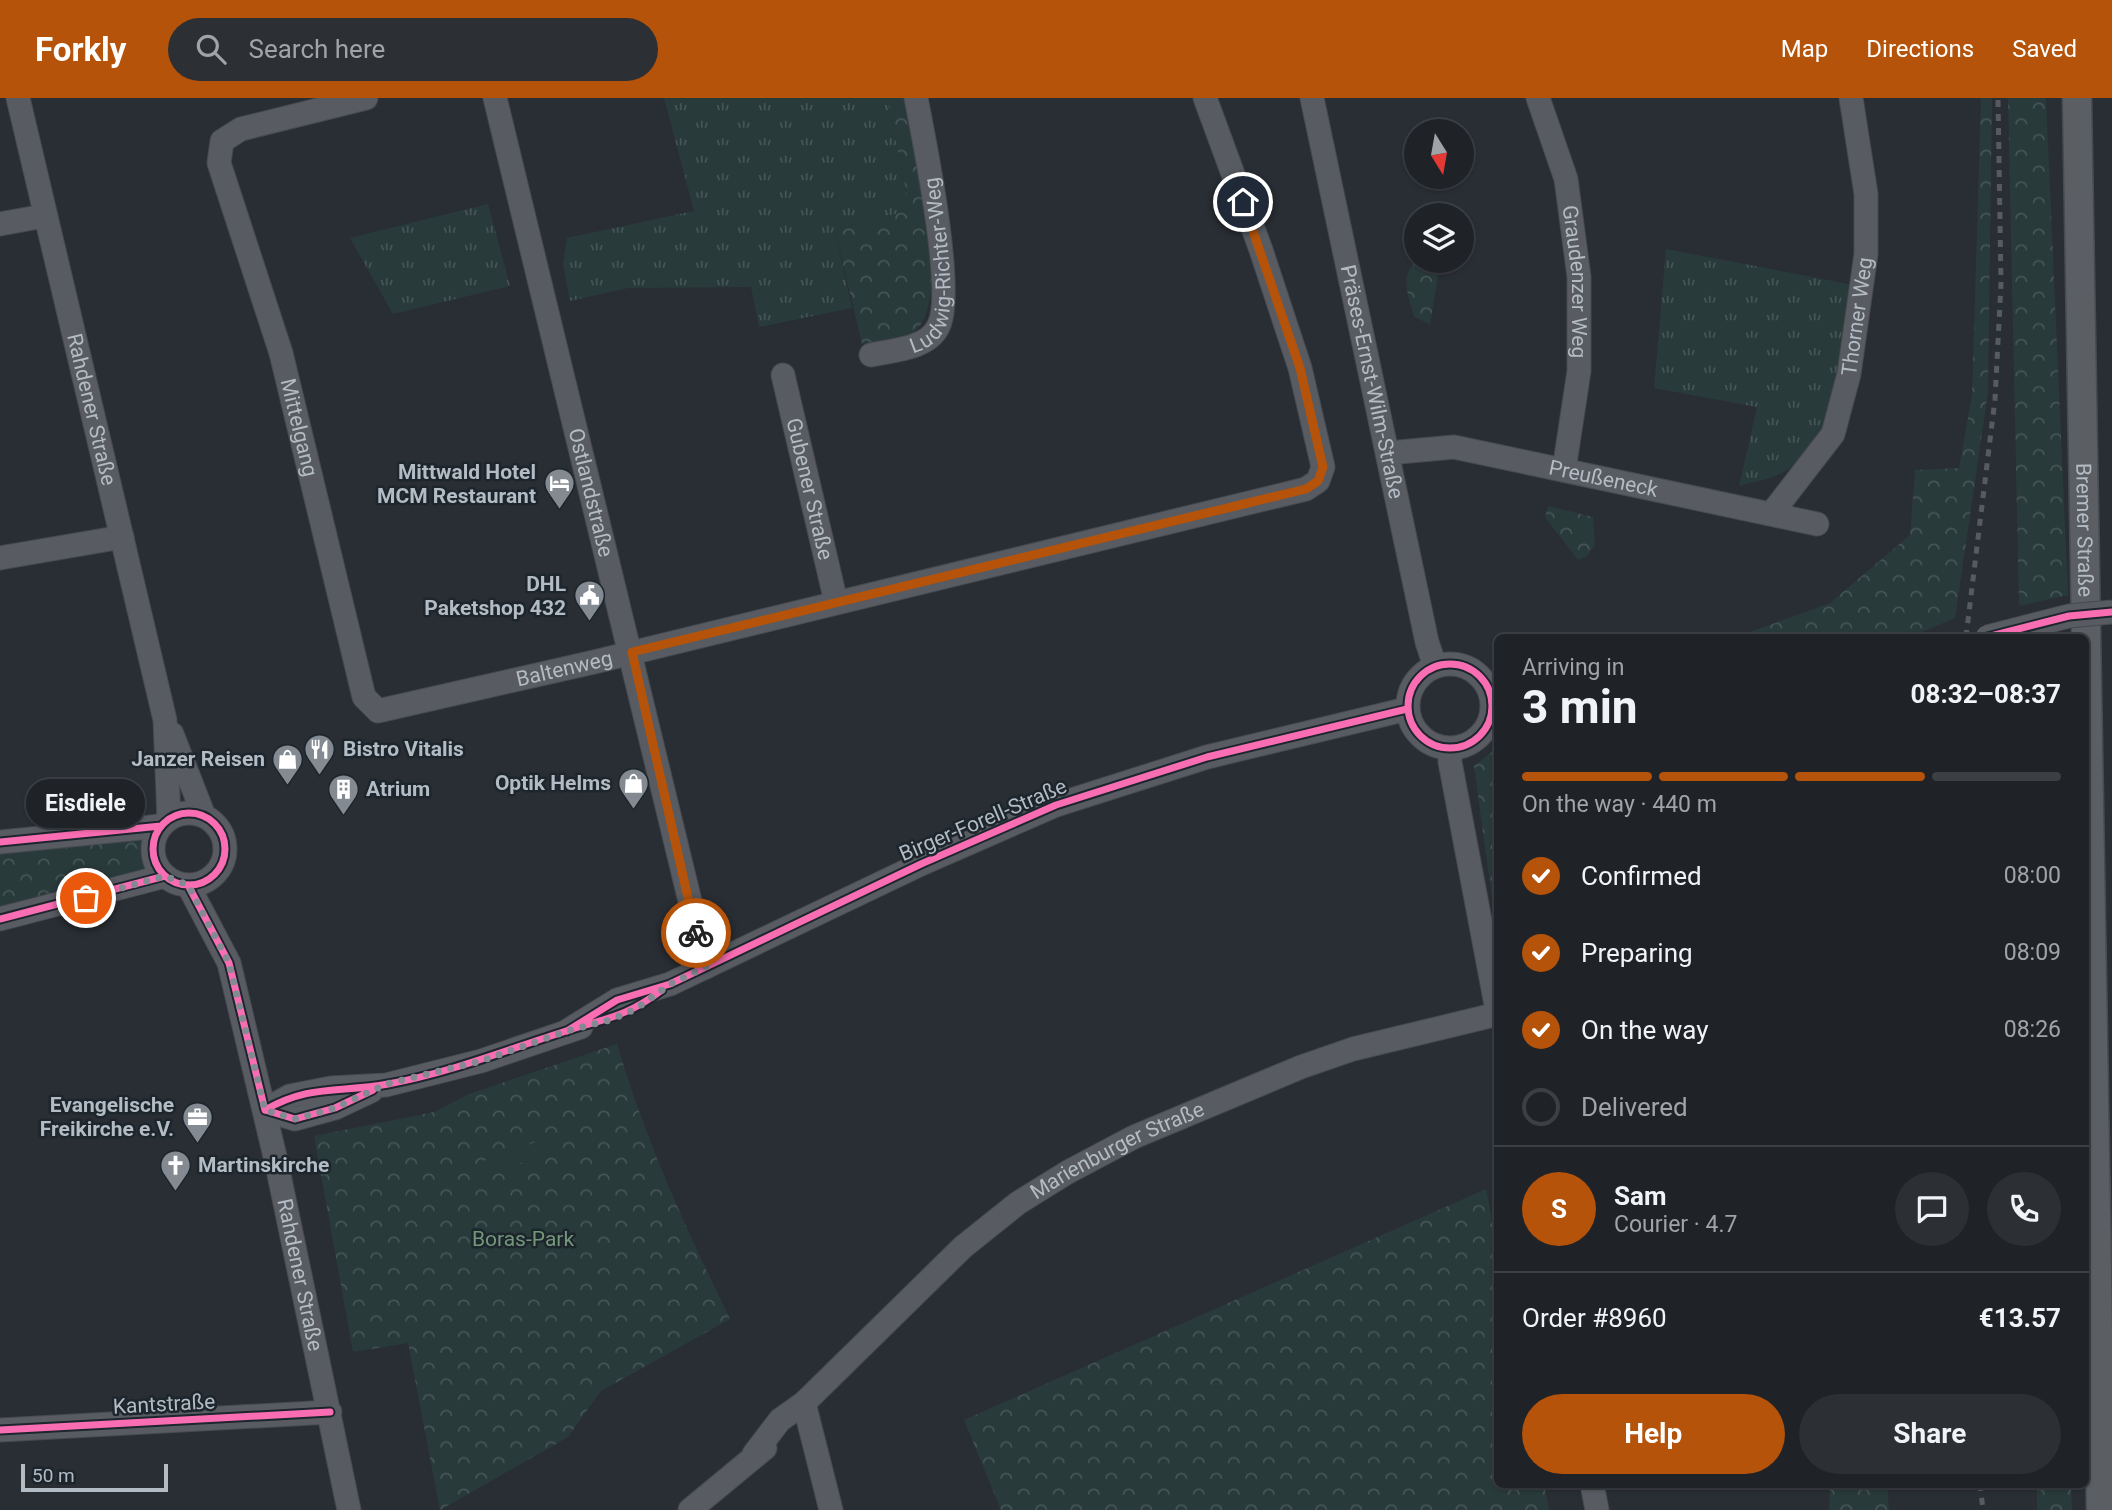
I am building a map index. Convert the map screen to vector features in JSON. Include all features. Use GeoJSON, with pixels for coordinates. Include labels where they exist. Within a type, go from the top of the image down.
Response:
{"type":"FeatureCollection","features":[{"type":"Feature","properties":{"kind":"main road","name":"Bremer Straße"},"geometry":{"type":"LineString","coordinates":[[2077,98],[2086,634]]}},
{"type":"Feature","properties":{"kind":"main road","name":"Bremer Straße"},"geometry":{"type":"LineString","coordinates":[[2089,804],[2101,1510]]}},
{"type":"Feature","properties":{"kind":"street","name":"Rahdener Straße"},"geometry":{"type":"LineString","coordinates":[[18,98],[165,720],[165,823]]}},
{"type":"Feature","properties":{"kind":"street","name":"Mittelgang"},"geometry":{"type":"LineString","coordinates":[[366,98],[241,130],[222,141],[219,163],[281,353],[363,697],[378,711]]}},
{"type":"Feature","properties":{"kind":"street","name":"Ostlandstraße"},"geometry":{"type":"LineString","coordinates":[[495,98],[632,652],[706,967]]}},
{"type":"Feature","properties":{"kind":"street","name":"Ludwig-Richter-Weg"},"geometry":{"type":"LineString","coordinates":[[871,355],[922,343],[939,326],[943,285],[938,234],[916,98]]}},
{"type":"Feature","properties":{"kind":"street","name":"Baltenweg"},"geometry":{"type":"LineString","coordinates":[[378,711],[1306,489],[1318,481],[1323,467],[1300,368],[1261,250],[1205,98]]}},
{"type":"Feature","properties":{"kind":"street","name":"Präses-Ernst-Wilm-Straße"},"geometry":{"type":"LineString","coordinates":[[1312,98],[1427,642],[1435,666]]}},
{"type":"Feature","properties":{"kind":"street","name":"Graudenzer Weg"},"geometry":{"type":"LineString","coordinates":[[1538,98],[1566,179],[1579,277],[1579,371],[1564,470]]}},
{"type":"Feature","properties":{"kind":"street","name":"Thorner Weg"},"geometry":{"type":"LineString","coordinates":[[1772,513],[1833,434],[1849,374],[1866,254],[1867,194],[1851,98]]}},
{"type":"Feature","properties":{"kind":"street"},"geometry":{"type":"LineString","coordinates":[[0,224],[44,216]]}},
{"type":"Feature","properties":{"kind":"street","name":"Gubener Straße"},"geometry":{"type":"LineString","coordinates":[[783,374],[836,602]]}},
{"type":"Feature","properties":{"kind":"street","name":"Preußeneck"},"geometry":{"type":"LineString","coordinates":[[1388,453],[1454,447],[1817,524]]}},
{"type":"Feature","properties":{"kind":"street"},"geometry":{"type":"LineString","coordinates":[[0,558],[122,537]]}},
{"type":"Feature","properties":{"kind":"street"},"geometry":{"type":"LineString","coordinates":[[1999,634],[2068,616],[2112,612]]}},
{"type":"Feature","properties":{"kind":"street"},"geometry":{"type":"LineString","coordinates":[[1494,706],[1492,696],[1476,673],[1463,666],[1435,666],[1414,683],[1407,709],[1411,724],[1421,737],[1434,746],[1450,749],[1465,746],[1479,738],[1494,713]]}},
{"type":"Feature","properties":{"kind":"street","name":"Birger-Forell-Straße"},"geometry":{"type":"LineString","coordinates":[[265,1110],[295,1119],[335,1108],[386,1084],[481,1061],[567,1031],[617,1000],[670,984],[921,864],[1056,805],[1207,757],[1407,709]]}},
{"type":"Feature","properties":{"kind":"street","name":"Rahdener Straße"},"geometry":{"type":"LineString","coordinates":[[165,720],[185,760],[204,816]]}},
{"type":"Feature","properties":{"kind":"street"},"geometry":{"type":"LineString","coordinates":[[1450,749],[1450,762],[1494,993]]}},
{"type":"Feature","properties":{"kind":"street"},"geometry":{"type":"LineString","coordinates":[[0,842],[165,823],[180,814],[204,816],[221,832],[225,855],[213,877],[188,885],[165,876],[157,865],[153,852],[155,839],[165,823]]}},
{"type":"Feature","properties":{"kind":"street"},"geometry":{"type":"LineString","coordinates":[[0,919],[165,876]]}},
{"type":"Feature","properties":{"kind":"street","name":"Rahdener Straße"},"geometry":{"type":"LineString","coordinates":[[188,885],[229,963],[265,1110],[349,1510]]}},
{"type":"Feature","properties":{"kind":"street","name":"Marienburger Straße"},"geometry":{"type":"LineString","coordinates":[[690,1510],[754,1454],[780,1420],[804,1403],[963,1247],[1018,1203],[1068,1172],[1134,1136],[1301,1067],[1353,1049],[1494,1015]]}},
{"type":"Feature","properties":{"kind":"street"},"geometry":{"type":"LineString","coordinates":[[804,1403],[811,1422],[831,1510]]}},
{"type":"Feature","properties":{"kind":"street","name":"Kantstraße"},"geometry":{"type":"LineString","coordinates":[[0,1430],[330,1412]]}},
{"type":"Feature","properties":{"kind":"street"},"geometry":{"type":"LineString","coordinates":[[1593,1488],[1597,1510]]}},
{"type":"Feature","properties":{"kind":"green space"},"geometry":{"type":"Polygon","coordinates":[[[664,98],[887,98],[910,210],[835,230],[852,308],[759,327],[751,287],[628,288],[570,301],[563,264],[567,238],[694,211],[664,98]]]}},
{"type":"Feature","properties":{"kind":"green space"},"geometry":{"type":"Polygon","coordinates":[[[887,98],[909,98],[930,221],[931,289],[926,315],[914,332],[897,339],[862,344],[835,230],[910,210],[887,98]]]}},
{"type":"Feature","properties":{"kind":"green space"},"geometry":{"type":"Polygon","coordinates":[[[1981,98],[1992,98],[1988,392],[1955,618],[1917,634],[1745,634],[1830,603],[1910,535],[1915,470],[1959,468],[1972,395],[1981,98]]]}},
{"type":"Feature","properties":{"kind":"green space"},"geometry":{"type":"Polygon","coordinates":[[[2008,98],[2046,98],[2068,595],[2019,606],[2008,98]]]}},
{"type":"Feature","properties":{"kind":"green space"},"geometry":{"type":"Polygon","coordinates":[[[488,204],[510,286],[393,314],[350,238],[488,204]]]}},
{"type":"Feature","properties":{"kind":"green space"},"geometry":{"type":"Polygon","coordinates":[[[1666,249],[1854,285],[1843,358],[1830,407],[1821,430],[1807,450],[1785,471],[1739,486],[1757,407],[1654,388],[1666,249]]]}},
{"type":"Feature","properties":{"kind":"green space"},"geometry":{"type":"Polygon","coordinates":[[[1408,273],[1438,273],[1430,324],[1414,317],[1407,289],[1408,273]]]}},
{"type":"Feature","properties":{"kind":"green space"},"geometry":{"type":"Polygon","coordinates":[[[1548,506],[1593,517],[1595,545],[1587,556],[1578,560],[1545,517],[1548,506]]]}},
{"type":"Feature","properties":{"kind":"green space"},"geometry":{"type":"Polygon","coordinates":[[[1494,750],[1494,913],[1474,766],[1494,750]]]}},
{"type":"Feature","properties":{"kind":"green space"},"geometry":{"type":"Polygon","coordinates":[[[141,838],[149,874],[0,912],[0,851],[141,838]]]}},
{"type":"Feature","properties":{"kind":"green space","name":"Boras-Park"},"geometry":{"type":"Polygon","coordinates":[[[617,1044],[668,1184],[730,1319],[601,1391],[568,1437],[440,1510],[408,1343],[353,1352],[314,1136],[434,1112],[469,1094],[617,1044]]]}},
{"type":"Feature","properties":{"kind":"green space"},"geometry":{"type":"Polygon","coordinates":[[[536,1142],[544,1144],[547,1157],[480,1172],[478,1163],[536,1142]]]}},
{"type":"Feature","properties":{"kind":"green space"},"geometry":{"type":"Polygon","coordinates":[[[1486,1189],[1494,1230],[1494,1488],[1545,1488],[1549,1510],[1001,1510],[964,1420],[1486,1189]]]}},
{"type":"Feature","properties":{"kind":"green space"},"geometry":{"type":"Polygon","coordinates":[[[1830,1488],[1887,1488],[1889,1510],[1829,1510],[1830,1488]]]}},
{"type":"Feature","properties":{"kind":"green space"},"geometry":{"type":"Polygon","coordinates":[[[2037,1488],[2071,1488],[2072,1510],[2037,1510],[2037,1488]]]}},
{"type":"Feature","properties":{"kind":"railway"},"geometry":{"type":"LineString","coordinates":[[1966,634],[1995,399],[2001,284],[1998,98]]}},
{"type":"Feature","properties":{"kind":"railway"},"geometry":{"type":"LineString","coordinates":[[1980,1488],[1983,1510]]}},
{"type":"Feature","properties":{"kind":"cycle path"},"geometry":{"type":"LineString","coordinates":[[1999,634],[2069,616],[2112,612]]}},
{"type":"Feature","properties":{"kind":"cycle path"},"geometry":{"type":"LineString","coordinates":[[1450,664],[1466,667],[1480,676],[1489,690],[1492,706],[1489,722],[1480,736],[1466,745],[1450,748],[1434,745],[1420,736],[1411,722],[1408,706],[1411,690],[1420,676],[1434,667],[1450,664]]}},
{"type":"Feature","properties":{"kind":"cycle path"},"geometry":{"type":"LineString","coordinates":[[567,1031],[617,1000],[670,984],[921,864],[1056,805],[1207,757],[1407,709]]}},
{"type":"Feature","properties":{"kind":"cycle path"},"geometry":{"type":"LineString","coordinates":[[189,813],[209,819],[219,829],[225,849],[219,869],[209,879],[189,885],[169,879],[159,869],[153,849],[159,829],[169,819],[189,813]]}},
{"type":"Feature","properties":{"kind":"cycle path"},"geometry":{"type":"LineString","coordinates":[[0,842],[161,826]]}},
{"type":"Feature","properties":{"kind":"cycle path"},"geometry":{"type":"LineString","coordinates":[[0,919],[165,876]]}},
{"type":"Feature","properties":{"kind":"cycle path"},"geometry":{"type":"LineString","coordinates":[[188,885],[229,963],[265,1110]]}},
{"type":"Feature","properties":{"kind":"cycle path"},"geometry":{"type":"LineString","coordinates":[[265,1110],[296,1096],[388,1084],[455,1067],[616,1016],[638,1006],[662,990]]}},
{"type":"Feature","properties":{"kind":"cycle path"},"geometry":{"type":"LineString","coordinates":[[265,1110],[295,1119],[335,1108],[373,1090]]}},
{"type":"Feature","properties":{"kind":"cycle path"},"geometry":{"type":"LineString","coordinates":[[0,1430],[330,1412]]}},
{"type":"Feature","properties":{"kind":"way so far"},"geometry":{"type":"LineString","coordinates":[[86,898],[165,876],[176,883],[188,885],[198,899],[229,963],[265,1110],[295,1119],[335,1108],[386,1084],[481,1061],[567,1031],[610,1020],[636,1009],[670,984],[706,967],[696,933]]}},
{"type":"Feature","properties":{"kind":"place","name":"Mittwald Hotel MCM Restaurant"},"geometry":{"type":"Point","coordinates":[559,511]}},
{"type":"Feature","properties":{"kind":"place","name":"DHL Paketshop 432"},"geometry":{"type":"Point","coordinates":[589,623]}},
{"type":"Feature","properties":{"kind":"place","name":"Bistro Vitalis"},"geometry":{"type":"Point","coordinates":[320,776]}},
{"type":"Feature","properties":{"kind":"place","name":"Janzer Reisen"},"geometry":{"type":"Point","coordinates":[288,786]}},
{"type":"Feature","properties":{"kind":"place","name":"Optik Helms"},"geometry":{"type":"Point","coordinates":[634,810]}},
{"type":"Feature","properties":{"kind":"place","name":"Atrium"},"geometry":{"type":"Point","coordinates":[343,816]}},
{"type":"Feature","properties":{"kind":"place","name":"Eisdiele"},"geometry":{"type":"Point","coordinates":[86,898]}},
{"type":"Feature","properties":{"kind":"place","name":"Evangelische Freikirche e.V."},"geometry":{"type":"Point","coordinates":[197,1144]}},
{"type":"Feature","properties":{"kind":"place","name":"Martinskirche"},"geometry":{"type":"Point","coordinates":[175,1192]}},
{"type":"Feature","properties":{"kind":"route"},"geometry":{"type":"LineString","coordinates":[[696,933],[632,652],[1306,489],[1318,481],[1323,467],[1300,368],[1243,202]]}}]}
